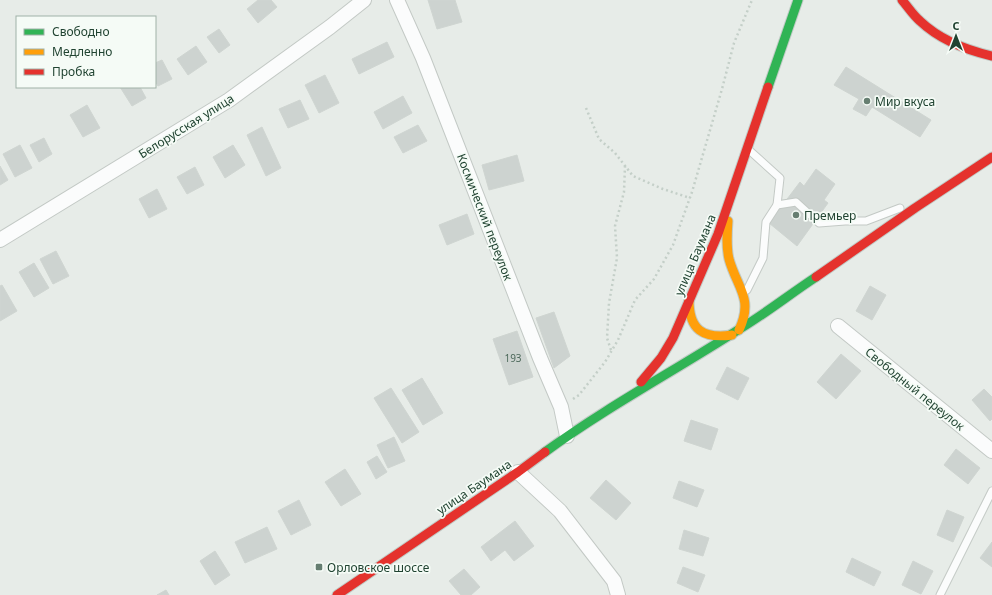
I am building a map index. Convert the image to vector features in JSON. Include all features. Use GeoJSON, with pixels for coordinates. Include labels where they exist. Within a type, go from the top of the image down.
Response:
{"type":"FeatureCollection","features":[{"type":"Feature","properties":{"kind":"main road","name":"улица Баумана"},"geometry":{"type":"LineString","coordinates":[[624,398],[649,374],[673,338],[718,234],[798,0]]}},
{"type":"Feature","properties":{"kind":"main road"},"geometry":{"type":"LineString","coordinates":[[902,0],[921,22],[946,39],[975,52],[992,56]]}},
{"type":"Feature","properties":{"kind":"main road"},"geometry":{"type":"LineString","coordinates":[[689,300],[690,318],[694,326],[702,333],[721,337],[736,332],[915,208],[992,157]]}},
{"type":"Feature","properties":{"kind":"main road","name":"улица Баумана"},"geometry":{"type":"LineString","coordinates":[[337,595],[624,398],[736,332],[744,322],[747,302],[745,294],[730,262],[727,251],[728,216],[731,196]]}},
{"type":"Feature","properties":{"kind":"main road"},"geometry":{"type":"LineString","coordinates":[[694,289],[702,281],[710,277]]}},
{"type":"Feature","properties":{"kind":"main road"},"geometry":{"type":"LineString","coordinates":[[725,278],[731,279],[740,285]]}},
{"type":"Feature","properties":{"kind":"street","name":"Белорусская улица"},"geometry":{"type":"LineString","coordinates":[[0,240],[229,100],[330,27],[364,0]]}},
{"type":"Feature","properties":{"kind":"street","name":"Космический переулок"},"geometry":{"type":"LineString","coordinates":[[397,0],[423,58],[534,343],[561,408],[567,436]]}},
{"type":"Feature","properties":{"kind":"street","name":"Свободный переулок"},"geometry":{"type":"LineString","coordinates":[[838,326],[992,451]]}},
{"type":"Feature","properties":{"kind":"street"},"geometry":{"type":"LineString","coordinates":[[518,472],[560,511],[614,581],[618,595]]}},
{"type":"Feature","properties":{"kind":"lane"},"geometry":{"type":"LineString","coordinates":[[745,294],[763,258],[766,222],[777,205],[780,178],[747,148]]}},
{"type":"Feature","properties":{"kind":"lane"},"geometry":{"type":"LineString","coordinates":[[956,171],[981,164]]}},
{"type":"Feature","properties":{"kind":"lane"},"geometry":{"type":"LineString","coordinates":[[777,205],[796,202],[820,223],[866,221],[907,203]]}},
{"type":"Feature","properties":{"kind":"lane"},"geometry":{"type":"LineString","coordinates":[[940,595],[992,492]]}},
{"type":"Feature","properties":{"kind":"path"},"geometry":{"type":"LineString","coordinates":[[561,408],[579,395],[605,362],[618,340],[635,300],[654,279],[673,245],[690,198],[734,43],[752,0]]}},
{"type":"Feature","properties":{"kind":"path"},"geometry":{"type":"LineString","coordinates":[[586,108],[599,139],[615,153],[633,176],[690,198]]}},
{"type":"Feature","properties":{"kind":"path"},"geometry":{"type":"LineString","coordinates":[[612,350],[607,338],[609,303],[618,258],[615,226],[624,192],[625,166]]}},
{"type":"Feature","properties":{"kind":"building"},"geometry":{"type":"Polygon","coordinates":[[[258,0],[271,0],[277,7],[258,23],[247,9],[258,0]]]}},
{"type":"Feature","properties":{"kind":"building"},"geometry":{"type":"Polygon","coordinates":[[[428,0],[455,0],[462,22],[437,29],[428,0]]]}},
{"type":"Feature","properties":{"kind":"building"},"geometry":{"type":"Polygon","coordinates":[[[219,29],[230,45],[219,53],[207,37],[219,29]]]}},
{"type":"Feature","properties":{"kind":"building"},"geometry":{"type":"Polygon","coordinates":[[[387,42],[394,57],[359,74],[352,59],[387,42]]]}},
{"type":"Feature","properties":{"kind":"building"},"geometry":{"type":"Polygon","coordinates":[[[196,46],[207,62],[188,75],[177,59],[196,46]]]}},
{"type":"Feature","properties":{"kind":"building"},"geometry":{"type":"Polygon","coordinates":[[[162,60],[172,79],[158,86],[156,83],[156,63],[162,60]]]}},
{"type":"Feature","properties":{"kind":"building"},"geometry":{"type":"Polygon","coordinates":[[[846,67],[931,120],[920,137],[872,107],[866,116],[853,109],[859,99],[834,85],[846,67]]]}},
{"type":"Feature","properties":{"kind":"building"},"geometry":{"type":"Polygon","coordinates":[[[325,75],[339,103],[319,113],[305,85],[325,75]]]}},
{"type":"Feature","properties":{"kind":"building"},"geometry":{"type":"Polygon","coordinates":[[[121,88],[141,88],[146,98],[132,106],[121,88]]]}},
{"type":"Feature","properties":{"kind":"building"},"geometry":{"type":"Polygon","coordinates":[[[403,96],[412,113],[383,129],[374,112],[403,96]]]}},
{"type":"Feature","properties":{"kind":"building"},"geometry":{"type":"Polygon","coordinates":[[[300,100],[309,119],[288,128],[279,109],[300,100]]]}},
{"type":"Feature","properties":{"kind":"building"},"geometry":{"type":"Polygon","coordinates":[[[87,105],[100,128],[83,137],[70,115],[87,105]]]}},
{"type":"Feature","properties":{"kind":"building"},"geometry":{"type":"Polygon","coordinates":[[[418,125],[427,141],[403,153],[394,137],[418,125]]]}},
{"type":"Feature","properties":{"kind":"building"},"geometry":{"type":"Polygon","coordinates":[[[262,127],[281,168],[266,176],[247,135],[262,127]]]}},
{"type":"Feature","properties":{"kind":"building"},"geometry":{"type":"Polygon","coordinates":[[[44,138],[52,154],[39,162],[30,145],[44,138]]]}},
{"type":"Feature","properties":{"kind":"building"},"geometry":{"type":"Polygon","coordinates":[[[20,145],[32,168],[15,177],[3,154],[20,145]]]}},
{"type":"Feature","properties":{"kind":"building"},"geometry":{"type":"Polygon","coordinates":[[[233,145],[245,165],[225,178],[213,157],[233,145]]]}},
{"type":"Feature","properties":{"kind":"building"},"geometry":{"type":"Polygon","coordinates":[[[517,155],[524,181],[489,190],[482,165],[517,155]]]}},
{"type":"Feature","properties":{"kind":"building"},"geometry":{"type":"Polygon","coordinates":[[[0,166],[8,180],[0,185],[0,166]]]}},
{"type":"Feature","properties":{"kind":"building"},"geometry":{"type":"Polygon","coordinates":[[[195,167],[204,185],[187,194],[177,177],[195,167]]]}},
{"type":"Feature","properties":{"kind":"building"},"geometry":{"type":"Polygon","coordinates":[[[816,169],[835,184],[824,200],[828,203],[797,246],[769,223],[800,182],[804,186],[816,169]]]}},
{"type":"Feature","properties":{"kind":"building"},"geometry":{"type":"Polygon","coordinates":[[[157,189],[167,209],[149,218],[139,199],[157,189]]]}},
{"type":"Feature","properties":{"kind":"building"},"geometry":{"type":"Polygon","coordinates":[[[467,214],[474,234],[447,245],[439,225],[467,214]]]}},
{"type":"Feature","properties":{"kind":"building"},"geometry":{"type":"Polygon","coordinates":[[[56,251],[69,276],[53,284],[40,259],[56,251]]]}},
{"type":"Feature","properties":{"kind":"building"},"geometry":{"type":"Polygon","coordinates":[[[34,263],[49,288],[34,297],[19,272],[34,263]]]}},
{"type":"Feature","properties":{"kind":"building"},"geometry":{"type":"Polygon","coordinates":[[[2,285],[17,311],[0,321],[0,286],[2,285]]]}},
{"type":"Feature","properties":{"kind":"building"},"geometry":{"type":"Polygon","coordinates":[[[870,286],[886,295],[872,320],[856,311],[870,286]]]}},
{"type":"Feature","properties":{"kind":"building"},"geometry":{"type":"Polygon","coordinates":[[[554,312],[570,356],[554,368],[536,318],[554,312]]]}},
{"type":"Feature","properties":{"kind":"building"},"geometry":{"type":"Polygon","coordinates":[[[517,331],[533,377],[509,385],[493,339],[517,331]]]}},
{"type":"Feature","properties":{"kind":"building"},"geometry":{"type":"Polygon","coordinates":[[[841,354],[861,371],[836,399],[817,382],[841,354]]]}},
{"type":"Feature","properties":{"kind":"building"},"geometry":{"type":"Polygon","coordinates":[[[727,367],[749,378],[738,400],[716,389],[727,367]]]}},
{"type":"Feature","properties":{"kind":"building"},"geometry":{"type":"Polygon","coordinates":[[[422,378],[443,413],[423,425],[402,390],[422,378]]]}},
{"type":"Feature","properties":{"kind":"building"},"geometry":{"type":"Polygon","coordinates":[[[391,388],[419,432],[402,443],[374,398],[391,388]]]}},
{"type":"Feature","properties":{"kind":"building"},"geometry":{"type":"Polygon","coordinates":[[[984,389],[992,397],[992,419],[990,421],[972,400],[984,389]]]}},
{"type":"Feature","properties":{"kind":"building"},"geometry":{"type":"Polygon","coordinates":[[[691,420],[718,429],[711,450],[684,441],[691,420]]]}},
{"type":"Feature","properties":{"kind":"building"},"geometry":{"type":"Polygon","coordinates":[[[394,437],[405,461],[388,468],[377,445],[394,437]]]}},
{"type":"Feature","properties":{"kind":"building"},"geometry":{"type":"Polygon","coordinates":[[[956,449],[980,468],[968,484],[944,465],[956,449]]]}},
{"type":"Feature","properties":{"kind":"building"},"geometry":{"type":"Polygon","coordinates":[[[377,456],[387,472],[376,479],[367,462],[377,456]]]}},
{"type":"Feature","properties":{"kind":"building"},"geometry":{"type":"Polygon","coordinates":[[[345,469],[361,494],[341,506],[325,482],[345,469]]]}},
{"type":"Feature","properties":{"kind":"building"},"geometry":{"type":"Polygon","coordinates":[[[606,480],[631,503],[616,520],[590,498],[606,480]]]}},
{"type":"Feature","properties":{"kind":"building"},"geometry":{"type":"Polygon","coordinates":[[[679,481],[704,490],[697,507],[673,498],[679,481]]]}},
{"type":"Feature","properties":{"kind":"building"},"geometry":{"type":"Polygon","coordinates":[[[299,500],[311,525],[291,535],[278,511],[299,500]]]}},
{"type":"Feature","properties":{"kind":"building"},"geometry":{"type":"Polygon","coordinates":[[[947,510],[964,517],[953,542],[937,535],[947,510]]]}},
{"type":"Feature","properties":{"kind":"building"},"geometry":{"type":"Polygon","coordinates":[[[515,521],[534,546],[514,561],[505,550],[491,561],[481,547],[515,521]]]}},
{"type":"Feature","properties":{"kind":"building"},"geometry":{"type":"Polygon","coordinates":[[[267,527],[277,549],[245,563],[235,542],[267,527]]]}},
{"type":"Feature","properties":{"kind":"building"},"geometry":{"type":"Polygon","coordinates":[[[684,530],[709,538],[703,556],[679,549],[684,530]]]}},
{"type":"Feature","properties":{"kind":"building"},"geometry":{"type":"Polygon","coordinates":[[[992,542],[992,567],[980,558],[992,542]]]}},
{"type":"Feature","properties":{"kind":"building"},"geometry":{"type":"Polygon","coordinates":[[[215,551],[230,575],[215,585],[200,561],[215,551]]]}},
{"type":"Feature","properties":{"kind":"building"},"geometry":{"type":"Polygon","coordinates":[[[852,558],[881,572],[874,586],[846,572],[852,558]]]}},
{"type":"Feature","properties":{"kind":"building"},"geometry":{"type":"Polygon","coordinates":[[[913,561],[933,571],[921,594],[902,585],[913,561]]]}},
{"type":"Feature","properties":{"kind":"building"},"geometry":{"type":"Polygon","coordinates":[[[683,567],[705,575],[698,592],[677,583],[683,567]]]}},
{"type":"Feature","properties":{"kind":"building"},"geometry":{"type":"Polygon","coordinates":[[[464,569],[480,587],[471,595],[461,595],[449,581],[464,569]]]}},
{"type":"Feature","properties":{"kind":"building"},"geometry":{"type":"Polygon","coordinates":[[[166,590],[169,595],[157,595],[166,590]]]}},
{"type":"Feature","properties":{"kind":"traffic: fast"},"geometry":{"type":"LineString","coordinates":[[768,87],[798,0]]}},
{"type":"Feature","properties":{"kind":"traffic: fast"},"geometry":{"type":"LineString","coordinates":[[545,452],[616,404],[748,324],[816,277]]}},
{"type":"Feature","properties":{"kind":"traffic: slow"},"geometry":{"type":"LineString","coordinates":[[728,221],[727,245],[729,259],[745,301],[743,319],[739,330]]}},
{"type":"Feature","properties":{"kind":"traffic: slow"},"geometry":{"type":"LineString","coordinates":[[689,300],[692,319],[700,330],[706,334],[722,336],[732,335]]}},
{"type":"Feature","properties":{"kind":"traffic: jam"},"geometry":{"type":"LineString","coordinates":[[902,0],[917,19],[936,34],[973,51],[992,56]]}},
{"type":"Feature","properties":{"kind":"traffic: jam"},"geometry":{"type":"LineString","coordinates":[[641,382],[661,358],[673,338],[718,234],[768,87]]}},
{"type":"Feature","properties":{"kind":"traffic: jam"},"geometry":{"type":"LineString","coordinates":[[816,277],[915,208],[992,157]]}},
{"type":"Feature","properties":{"kind":"traffic: jam"},"geometry":{"type":"LineString","coordinates":[[337,595],[545,452]]}},
{"type":"Feature","properties":{"kind":"place","name":"Мир вкуса"},"geometry":{"type":"Point","coordinates":[867,101]}},
{"type":"Feature","properties":{"kind":"place","name":"Премьер"},"geometry":{"type":"Point","coordinates":[796,215]}},
{"type":"Feature","properties":{"kind":"place","name":"Орловское шоссе"},"geometry":{"type":"Point","coordinates":[319,567]}}]}
